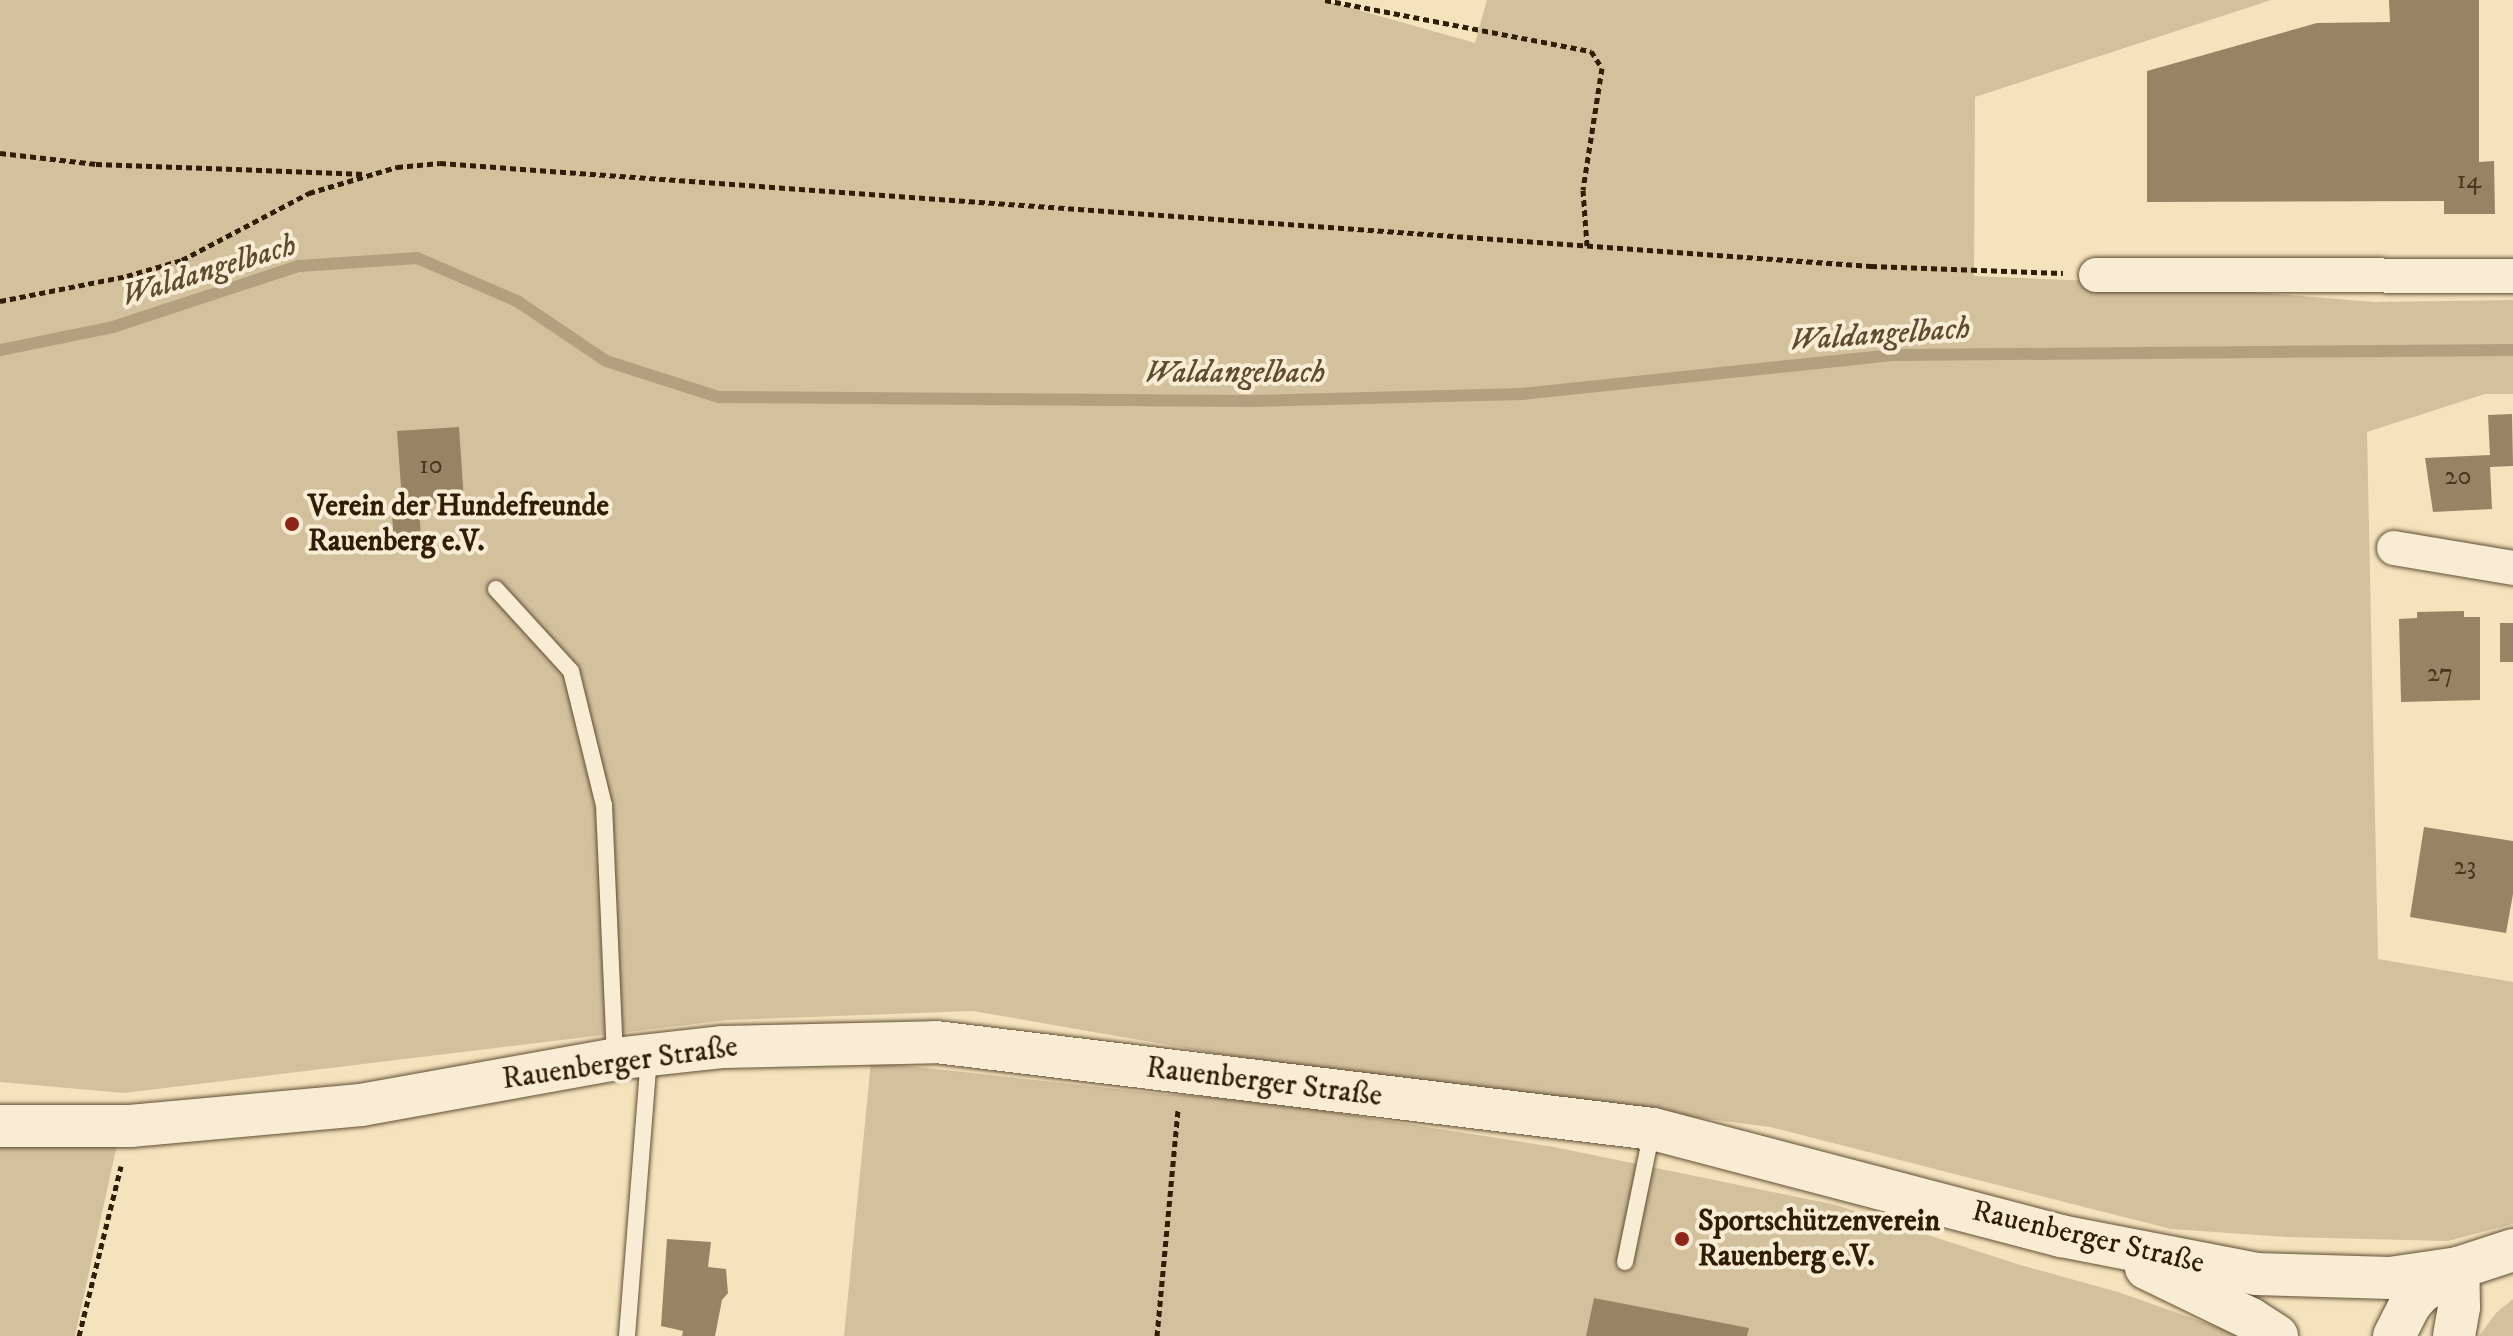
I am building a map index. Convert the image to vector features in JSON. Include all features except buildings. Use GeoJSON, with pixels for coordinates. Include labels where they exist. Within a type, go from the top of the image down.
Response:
{"type":"FeatureCollection","features":[{"type":"Feature","properties":{"kind":"street"},"geometry":{"type":"LineString","coordinates":[[2096,275],[2513,276]]}},
{"type":"Feature","properties":{"kind":"street"},"geometry":{"type":"LineString","coordinates":[[2394,548],[2513,568]]}},
{"type":"Feature","properties":{"kind":"street","name":"Rauenberger Straße"},"geometry":{"type":"LineString","coordinates":[[0,1126],[130,1126],[361,1105],[632,1057],[723,1047],[936,1042],[1653,1129],[2098,1245],[2256,1274],[2390,1278],[2458,1268],[2513,1250]]}},
{"type":"Feature","properties":{"kind":"street"},"geometry":{"type":"LineString","coordinates":[[2098,1245],[2251,1319],[2277,1336]]}},
{"type":"Feature","properties":{"kind":"street"},"geometry":{"type":"LineString","coordinates":[[2394,1336],[2409,1306],[2420,1293],[2458,1268]]}},
{"type":"Feature","properties":{"kind":"street"},"geometry":{"type":"LineString","coordinates":[[2454,1336],[2459,1307],[2458,1268]]}},
{"type":"Feature","properties":{"kind":"lane"},"geometry":{"type":"LineString","coordinates":[[496,589],[571,671],[604,805],[632,1057],[627,1336]]}},
{"type":"Feature","properties":{"kind":"lane"},"geometry":{"type":"LineString","coordinates":[[1625,1262],[1653,1129]]}},
{"type":"Feature","properties":{"kind":"path"},"geometry":{"type":"LineString","coordinates":[[1325,0],[1591,51],[1602,68],[1583,190],[1587,246]]}},
{"type":"Feature","properties":{"kind":"path"},"geometry":{"type":"LineString","coordinates":[[0,153],[96,164],[371,174]]}},
{"type":"Feature","properties":{"kind":"path"},"geometry":{"type":"LineString","coordinates":[[0,301],[127,276],[182,260],[309,193],[397,167],[440,163],[1871,266],[2096,275]]}},
{"type":"Feature","properties":{"kind":"path"},"geometry":{"type":"LineString","coordinates":[[1157,1336],[1182,1074]]}},
{"type":"Feature","properties":{"kind":"path"},"geometry":{"type":"LineString","coordinates":[[79,1336],[130,1126]]}},
{"type":"Feature","properties":{"kind":"shaded area"},"geometry":{"type":"Polygon","coordinates":[[[0,0],[1323,0],[1475,43],[1487,0],[2271,0],[1975,97],[1974,276],[2142,283],[2375,302],[2513,300],[2513,394],[2485,394],[2367,432],[2378,959],[2513,982],[2513,1224],[2448,1241],[2286,1237],[2171,1229],[1770,1127],[1266,1062],[973,1011],[728,1020],[124,1093],[0,1082],[0,0]]]}},
{"type":"Feature","properties":{"kind":"shaded area"},"geometry":{"type":"Polygon","coordinates":[[[871,1062],[1163,1094],[1247,1099],[1554,1147],[1836,1205],[2017,1264],[2118,1292],[2243,1336],[844,1336],[871,1062]]]}},
{"type":"Feature","properties":{"kind":"shaded area"},"geometry":{"type":"Polygon","coordinates":[[[118,1140],[75,1336],[0,1336],[0,1145],[118,1140]]]}},
{"type":"Feature","properties":{"kind":"shaded area"},"geometry":{"type":"Polygon","coordinates":[[[2513,1299],[2513,1336],[2479,1336],[2496,1313],[2513,1299]]]}},
{"type":"Feature","properties":{"kind":"waterway","name":"Waldangelbach"},"geometry":{"type":"LineString","coordinates":[[0,350],[113,327],[299,266],[417,258],[517,301],[606,361],[719,397],[1251,401],[1522,394],[1893,355],[2513,350]]}},
{"type":"Feature","properties":{"kind":"place","name":"Verein der Hundefreunde Rauenberg e.V."},"geometry":{"type":"Point","coordinates":[292,524]}},
{"type":"Feature","properties":{"kind":"place","name":"Sportschützenverein Rauenberg e.V."},"geometry":{"type":"Point","coordinates":[1682,1239]}}]}
